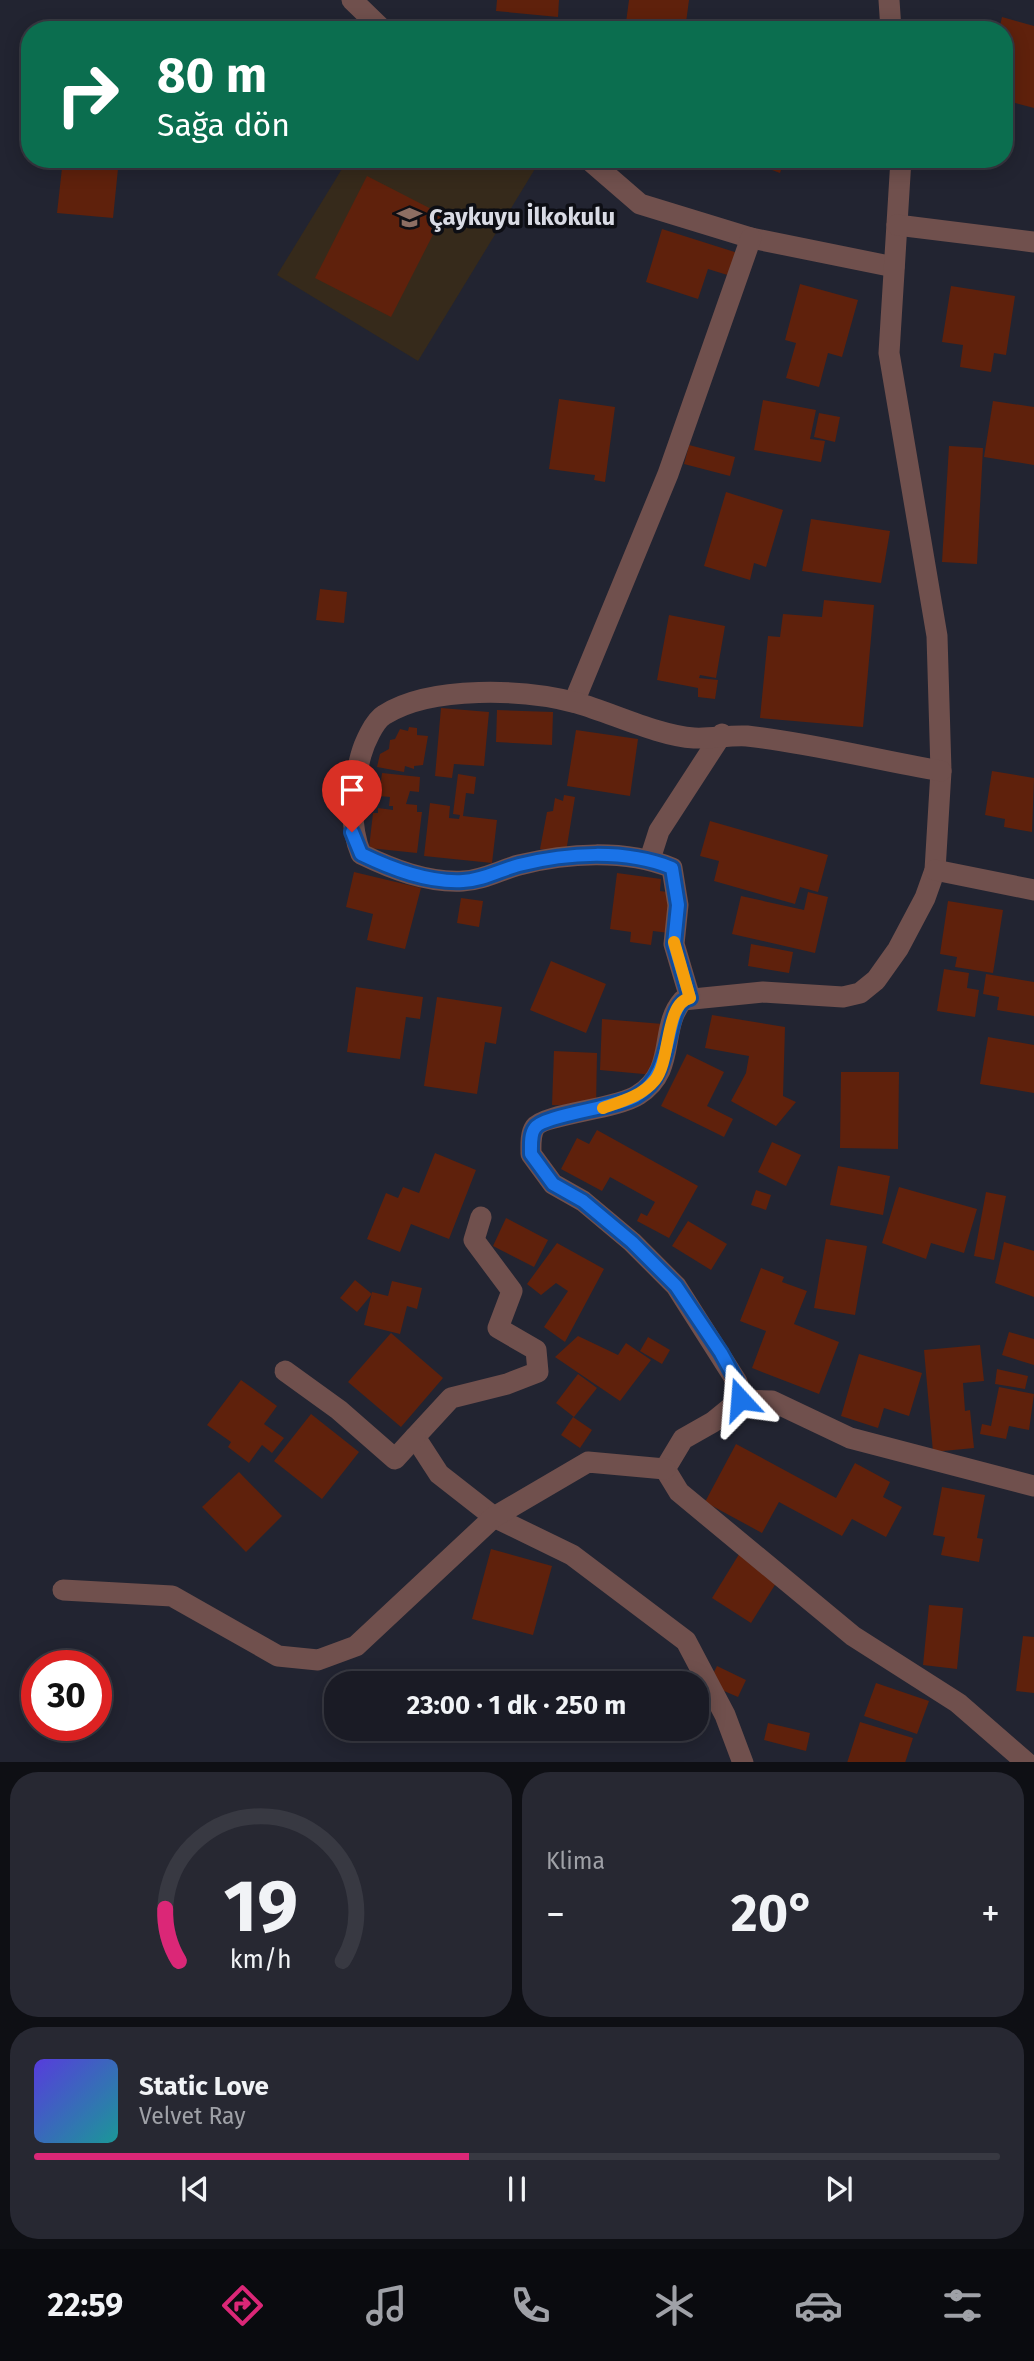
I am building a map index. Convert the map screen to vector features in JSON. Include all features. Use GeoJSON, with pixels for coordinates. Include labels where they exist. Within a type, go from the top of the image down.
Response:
{"type":"FeatureCollection","features":[{"type":"Feature","properties":{"kind":"street"},"geometry":{"type":"LineString","coordinates":[[352,0],[374,21]]}},
{"type":"Feature","properties":{"kind":"street"},"geometry":{"type":"LineString","coordinates":[[889,0],[890,21]]}},
{"type":"Feature","properties":{"kind":"street"},"geometry":{"type":"LineString","coordinates":[[598,168],[640,204],[751,238],[894,267]]}},
{"type":"Feature","properties":{"kind":"street"},"geometry":{"type":"LineString","coordinates":[[740,1399],[737,1382],[721,1353],[676,1286],[632,1242],[583,1201],[553,1184],[531,1154],[533,1130],[541,1121],[601,1109],[637,1096],[655,1080],[664,1066],[675,1008],[682,1000],[763,992],[843,997],[860,993],[877,980],[898,949],[925,898],[935,870],[941,771],[937,636],[889,353],[900,168]]}},
{"type":"Feature","properties":{"kind":"street"},"geometry":{"type":"LineString","coordinates":[[897,225],[1034,242]]}},
{"type":"Feature","properties":{"kind":"street"},"geometry":{"type":"LineString","coordinates":[[574,702],[668,474],[751,238]]}},
{"type":"Feature","properties":{"kind":"street"},"geometry":{"type":"LineString","coordinates":[[690,998],[674,944],[678,905],[672,868],[650,859],[623,855],[570,857],[517,865],[492,876],[462,881],[428,879],[386,866],[361,854],[352,832],[357,769],[363,747],[382,716],[412,702],[456,694],[516,694],[574,702],[694,738],[722,734],[777,740],[941,771]]}},
{"type":"Feature","properties":{"kind":"street"},"geometry":{"type":"LineString","coordinates":[[650,859],[659,831],[722,734]]}},
{"type":"Feature","properties":{"kind":"street"},"geometry":{"type":"LineString","coordinates":[[935,870],[1034,890]]}},
{"type":"Feature","properties":{"kind":"street"},"geometry":{"type":"LineString","coordinates":[[285,1371],[339,1410],[395,1459],[451,1398],[507,1384],[538,1372],[536,1350],[498,1328],[512,1290],[474,1240],[481,1217]]}},
{"type":"Feature","properties":{"kind":"street"},"geometry":{"type":"LineString","coordinates":[[665,1469],[683,1439],[713,1422],[740,1399],[772,1401],[850,1438],[1034,1486]]}},
{"type":"Feature","properties":{"kind":"street"},"geometry":{"type":"LineString","coordinates":[[415,1437],[439,1474],[494,1517],[572,1555],[686,1641],[724,1716],[743,1762]]}},
{"type":"Feature","properties":{"kind":"street"},"geometry":{"type":"LineString","coordinates":[[63,1590],[172,1596],[278,1656],[318,1660],[356,1646],[494,1517],[589,1462],[665,1469]]}},
{"type":"Feature","properties":{"kind":"street"},"geometry":{"type":"LineString","coordinates":[[665,1469],[679,1492],[853,1636],[958,1703],[1027,1762]]}},
{"type":"Feature","properties":{"kind":"shaded area","name":"Çaykuyu İlkokulu"},"geometry":{"type":"Polygon","coordinates":[[[342,168],[536,168],[418,361],[277,275],[342,168]]]}},
{"type":"Feature","properties":{"kind":"building"},"geometry":{"type":"Polygon","coordinates":[[[497,0],[559,0],[558,17],[496,11],[497,0]]]}},
{"type":"Feature","properties":{"kind":"building"},"geometry":{"type":"Polygon","coordinates":[[[629,0],[689,0],[686,21],[626,21],[629,0]]]}},
{"type":"Feature","properties":{"kind":"building"},"geometry":{"type":"Polygon","coordinates":[[[1002,17],[1034,26],[1034,108],[1013,102],[1013,21],[1001,21],[1002,17]]]}},
{"type":"Feature","properties":{"kind":"building"},"geometry":{"type":"Polygon","coordinates":[[[62,168],[118,168],[113,218],[57,213],[62,168]]]}},
{"type":"Feature","properties":{"kind":"building"},"geometry":{"type":"Polygon","coordinates":[[[767,168],[782,168],[780,173],[767,168]]]}},
{"type":"Feature","properties":{"kind":"building"},"geometry":{"type":"Polygon","coordinates":[[[367,176],[443,215],[391,317],[315,278],[367,176]]]}},
{"type":"Feature","properties":{"kind":"building"},"geometry":{"type":"Polygon","coordinates":[[[662,229],[741,254],[734,277],[708,269],[698,299],[646,282],[662,229]]]}},
{"type":"Feature","properties":{"kind":"building"},"geometry":{"type":"Polygon","coordinates":[[[800,284],[858,300],[842,357],[828,353],[819,387],[786,378],[796,343],[785,340],[800,284]]]}},
{"type":"Feature","properties":{"kind":"building"},"geometry":{"type":"Polygon","coordinates":[[[951,286],[1015,296],[1006,355],[994,353],[991,372],[960,367],[963,345],[942,342],[951,286]]]}},
{"type":"Feature","properties":{"kind":"building"},"geometry":{"type":"Polygon","coordinates":[[[559,399],[615,407],[605,482],[594,480],[595,475],[549,469],[559,399]]]}},
{"type":"Feature","properties":{"kind":"building"},"geometry":{"type":"Polygon","coordinates":[[[763,400],[816,410],[810,439],[825,441],[821,462],[754,450],[763,400]]]}},
{"type":"Feature","properties":{"kind":"building"},"geometry":{"type":"Polygon","coordinates":[[[993,401],[1034,407],[1034,465],[984,457],[993,401]]]}},
{"type":"Feature","properties":{"kind":"building"},"geometry":{"type":"Polygon","coordinates":[[[819,413],[840,417],[835,442],[814,437],[819,413]]]}},
{"type":"Feature","properties":{"kind":"building"},"geometry":{"type":"Polygon","coordinates":[[[689,445],[735,457],[730,476],[684,464],[689,445]]]}},
{"type":"Feature","properties":{"kind":"building"},"geometry":{"type":"Polygon","coordinates":[[[949,446],[983,448],[977,564],[942,562],[949,446]]]}},
{"type":"Feature","properties":{"kind":"building"},"geometry":{"type":"Polygon","coordinates":[[[726,492],[783,510],[766,567],[754,563],[750,580],[704,566],[726,492]]]}},
{"type":"Feature","properties":{"kind":"building"},"geometry":{"type":"Polygon","coordinates":[[[811,519],[890,531],[881,583],[802,571],[811,519]]]}},
{"type":"Feature","properties":{"kind":"building"},"geometry":{"type":"Polygon","coordinates":[[[320,589],[347,592],[344,623],[316,620],[320,589]]]}},
{"type":"Feature","properties":{"kind":"building"},"geometry":{"type":"Polygon","coordinates":[[[824,600],[874,605],[863,727],[760,718],[768,636],[780,637],[783,614],[822,617],[824,600]]]}},
{"type":"Feature","properties":{"kind":"building"},"geometry":{"type":"Polygon","coordinates":[[[669,615],[725,626],[716,678],[700,675],[699,678],[718,680],[715,699],[698,697],[698,688],[657,680],[669,615]]]}},
{"type":"Feature","properties":{"kind":"building"},"geometry":{"type":"Polygon","coordinates":[[[441,708],[489,712],[484,766],[454,764],[452,778],[435,776],[441,708]]]}},
{"type":"Feature","properties":{"kind":"building"},"geometry":{"type":"Polygon","coordinates":[[[497,710],[553,712],[552,745],[496,742],[497,710]]]}},
{"type":"Feature","properties":{"kind":"building"},"geometry":{"type":"Polygon","coordinates":[[[409,727],[417,728],[417,735],[428,736],[423,765],[414,766],[414,769],[405,766],[404,772],[377,767],[380,754],[389,749],[390,740],[395,739],[400,729],[408,731],[409,727]]]}},
{"type":"Feature","properties":{"kind":"building"},"geometry":{"type":"Polygon","coordinates":[[[576,730],[638,739],[630,796],[567,786],[576,730]]]}},
{"type":"Feature","properties":{"kind":"building"},"geometry":{"type":"Polygon","coordinates":[[[992,771],[1034,778],[1032,832],[1004,827],[1005,819],[985,815],[992,771]]]}},
{"type":"Feature","properties":{"kind":"building"},"geometry":{"type":"Polygon","coordinates":[[[382,773],[420,777],[419,792],[410,791],[406,804],[417,805],[417,812],[422,812],[417,853],[369,848],[373,813],[378,813],[378,808],[393,810],[393,806],[389,806],[390,797],[379,796],[382,773]]]}},
{"type":"Feature","properties":{"kind":"building"},"geometry":{"type":"Polygon","coordinates":[[[458,774],[476,777],[474,794],[466,793],[463,816],[497,820],[492,863],[424,856],[430,803],[450,806],[449,818],[459,819],[460,815],[453,814],[458,774]]]}},
{"type":"Feature","properties":{"kind":"building"},"geometry":{"type":"Polygon","coordinates":[[[564,795],[575,797],[566,852],[540,849],[547,812],[553,811],[555,798],[563,801],[564,795]]]}},
{"type":"Feature","properties":{"kind":"building"},"geometry":{"type":"Polygon","coordinates":[[[710,821],[828,855],[818,892],[800,887],[795,904],[714,881],[719,861],[700,856],[710,821]]]}},
{"type":"Feature","properties":{"kind":"building"},"geometry":{"type":"Polygon","coordinates":[[[354,872],[421,888],[405,949],[367,940],[373,914],[346,907],[354,872]]]}},
{"type":"Feature","properties":{"kind":"building"},"geometry":{"type":"Polygon","coordinates":[[[617,873],[661,879],[660,891],[674,893],[669,933],[653,931],[651,945],[630,942],[631,932],[610,929],[617,873]]]}},
{"type":"Feature","properties":{"kind":"building"},"geometry":{"type":"Polygon","coordinates":[[[808,892],[828,897],[815,953],[732,934],[741,896],[804,910],[808,892]]]}},
{"type":"Feature","properties":{"kind":"building"},"geometry":{"type":"Polygon","coordinates":[[[461,898],[483,901],[479,927],[457,923],[461,898]]]}},
{"type":"Feature","properties":{"kind":"building"},"geometry":{"type":"Polygon","coordinates":[[[948,901],[1003,910],[993,973],[955,967],[957,957],[940,954],[948,901]]]}},
{"type":"Feature","properties":{"kind":"building"},"geometry":{"type":"Polygon","coordinates":[[[751,944],[793,952],[789,973],[748,966],[751,944]]]}},
{"type":"Feature","properties":{"kind":"building"},"geometry":{"type":"Polygon","coordinates":[[[551,961],[606,984],[586,1033],[530,1010],[551,961]]]}},
{"type":"Feature","properties":{"kind":"building"},"geometry":{"type":"Polygon","coordinates":[[[944,969],[969,973],[967,988],[979,990],[975,1017],[937,1011],[944,969]]]}},
{"type":"Feature","properties":{"kind":"building"},"geometry":{"type":"Polygon","coordinates":[[[986,974],[1034,982],[1034,1016],[997,1010],[999,997],[983,994],[986,974]]]}},
{"type":"Feature","properties":{"kind":"building"},"geometry":{"type":"Polygon","coordinates":[[[356,987],[423,997],[420,1019],[406,1017],[400,1059],[347,1052],[356,987]]]}},
{"type":"Feature","properties":{"kind":"building"},"geometry":{"type":"Polygon","coordinates":[[[437,997],[502,1007],[496,1044],[485,1042],[477,1094],[424,1086],[437,997]]]}},
{"type":"Feature","properties":{"kind":"building"},"geometry":{"type":"Polygon","coordinates":[[[712,1015],[785,1027],[783,1096],[796,1102],[776,1126],[731,1101],[746,1073],[749,1056],[705,1048],[712,1015]]]}},
{"type":"Feature","properties":{"kind":"building"},"geometry":{"type":"Polygon","coordinates":[[[602,1019],[663,1024],[654,1075],[600,1070],[602,1019]]]}},
{"type":"Feature","properties":{"kind":"building"},"geometry":{"type":"Polygon","coordinates":[[[988,1037],[1034,1045],[1034,1093],[980,1084],[988,1037]]]}},
{"type":"Feature","properties":{"kind":"building"},"geometry":{"type":"Polygon","coordinates":[[[554,1051],[597,1053],[596,1107],[552,1105],[554,1051]]]}},
{"type":"Feature","properties":{"kind":"building"},"geometry":{"type":"Polygon","coordinates":[[[687,1054],[724,1072],[707,1106],[733,1119],[724,1137],[661,1106],[687,1054]]]}},
{"type":"Feature","properties":{"kind":"building"},"geometry":{"type":"Polygon","coordinates":[[[841,1072],[899,1072],[898,1149],[840,1148],[841,1072]]]}},
{"type":"Feature","properties":{"kind":"building"},"geometry":{"type":"Polygon","coordinates":[[[597,1130],[698,1186],[669,1238],[637,1221],[641,1213],[647,1216],[655,1202],[610,1177],[602,1191],[561,1169],[577,1138],[589,1144],[597,1130]]]}},
{"type":"Feature","properties":{"kind":"building"},"geometry":{"type":"Polygon","coordinates":[[[772,1142],[801,1155],[786,1186],[758,1172],[772,1142]]]}},
{"type":"Feature","properties":{"kind":"building"},"geometry":{"type":"Polygon","coordinates":[[[435,1153],[476,1170],[449,1239],[411,1224],[400,1252],[367,1239],[386,1193],[398,1198],[403,1187],[419,1193],[435,1153]]]}},
{"type":"Feature","properties":{"kind":"building"},"geometry":{"type":"Polygon","coordinates":[[[838,1166],[890,1176],[883,1215],[830,1205],[838,1166]]]}},
{"type":"Feature","properties":{"kind":"building"},"geometry":{"type":"Polygon","coordinates":[[[899,1187],[977,1209],[964,1253],[931,1243],[926,1259],[882,1243],[899,1187]]]}},
{"type":"Feature","properties":{"kind":"building"},"geometry":{"type":"Polygon","coordinates":[[[756,1190],[771,1195],[766,1210],[751,1205],[756,1190]]]}},
{"type":"Feature","properties":{"kind":"building"},"geometry":{"type":"Polygon","coordinates":[[[986,1192],[1006,1196],[994,1260],[974,1256],[986,1192]]]}},
{"type":"Feature","properties":{"kind":"building"},"geometry":{"type":"Polygon","coordinates":[[[506,1218],[548,1240],[534,1267],[493,1246],[506,1218]]]}},
{"type":"Feature","properties":{"kind":"building"},"geometry":{"type":"Polygon","coordinates":[[[688,1221],[727,1244],[711,1270],[672,1246],[688,1221]]]}},
{"type":"Feature","properties":{"kind":"building"},"geometry":{"type":"Polygon","coordinates":[[[826,1239],[867,1246],[855,1315],[814,1308],[826,1239]]]}},
{"type":"Feature","properties":{"kind":"building"},"geometry":{"type":"Polygon","coordinates":[[[1004,1242],[1034,1251],[1034,1297],[995,1283],[1004,1242]]]}},
{"type":"Feature","properties":{"kind":"building"},"geometry":{"type":"Polygon","coordinates":[[[557,1243],[604,1269],[565,1342],[544,1327],[568,1291],[556,1283],[541,1295],[527,1284],[557,1243]]]}},
{"type":"Feature","properties":{"kind":"building"},"geometry":{"type":"Polygon","coordinates":[[[761,1268],[784,1277],[782,1282],[807,1291],[794,1324],[839,1342],[819,1394],[752,1368],[766,1331],[740,1321],[761,1268]]]}},
{"type":"Feature","properties":{"kind":"building"},"geometry":{"type":"Polygon","coordinates":[[[355,1280],[372,1294],[357,1312],[340,1298],[355,1280]]]}},
{"type":"Feature","properties":{"kind":"building"},"geometry":{"type":"Polygon","coordinates":[[[392,1281],[422,1288],[417,1309],[407,1306],[400,1334],[364,1325],[372,1292],[388,1296],[392,1281]]]}},
{"type":"Feature","properties":{"kind":"building"},"geometry":{"type":"Polygon","coordinates":[[[1009,1332],[1034,1339],[1034,1365],[1002,1355],[1009,1332]]]}},
{"type":"Feature","properties":{"kind":"building"},"geometry":{"type":"Polygon","coordinates":[[[391,1333],[443,1378],[401,1427],[348,1382],[391,1333]]]}},
{"type":"Feature","properties":{"kind":"building"},"geometry":{"type":"Polygon","coordinates":[[[578,1336],[618,1355],[626,1343],[651,1360],[620,1401],[555,1357],[578,1336]]]}},
{"type":"Feature","properties":{"kind":"building"},"geometry":{"type":"Polygon","coordinates":[[[648,1337],[670,1350],[662,1364],[640,1351],[648,1337]]]}},
{"type":"Feature","properties":{"kind":"building"},"geometry":{"type":"Polygon","coordinates":[[[980,1345],[984,1381],[963,1383],[965,1411],[970,1410],[974,1448],[933,1452],[924,1350],[980,1345]]]}},
{"type":"Feature","properties":{"kind":"building"},"geometry":{"type":"Polygon","coordinates":[[[859,1354],[922,1373],[909,1416],[884,1408],[878,1428],[841,1416],[859,1354]]]}},
{"type":"Feature","properties":{"kind":"building"},"geometry":{"type":"Polygon","coordinates":[[[997,1369],[1028,1376],[1025,1389],[995,1384],[997,1369]]]}},
{"type":"Feature","properties":{"kind":"building"},"geometry":{"type":"Polygon","coordinates":[[[578,1374],[597,1388],[574,1417],[556,1403],[578,1374]]]}},
{"type":"Feature","properties":{"kind":"building"},"geometry":{"type":"Polygon","coordinates":[[[241,1380],[277,1406],[264,1424],[284,1438],[272,1453],[262,1445],[249,1463],[228,1447],[231,1442],[207,1425],[241,1380]]]}},
{"type":"Feature","properties":{"kind":"building"},"geometry":{"type":"Polygon","coordinates":[[[999,1387],[1034,1394],[1029,1430],[1009,1426],[1006,1439],[980,1434],[982,1424],[991,1426],[999,1387]]]}},
{"type":"Feature","properties":{"kind":"building"},"geometry":{"type":"Polygon","coordinates":[[[311,1414],[359,1452],[322,1499],[274,1461],[311,1414]]]}},
{"type":"Feature","properties":{"kind":"building"},"geometry":{"type":"Polygon","coordinates":[[[573,1417],[592,1430],[580,1448],[561,1435],[573,1417]]]}},
{"type":"Feature","properties":{"kind":"building"},"geometry":{"type":"Polygon","coordinates":[[[736,1444],[836,1498],[855,1463],[890,1482],[883,1497],[902,1507],[886,1537],[852,1519],[842,1536],[779,1502],[762,1533],[705,1502],[736,1444]]]}},
{"type":"Feature","properties":{"kind":"building"},"geometry":{"type":"Polygon","coordinates":[[[239,1472],[282,1516],[246,1552],[202,1507],[239,1472]]]}},
{"type":"Feature","properties":{"kind":"building"},"geometry":{"type":"Polygon","coordinates":[[[942,1487],[985,1495],[977,1538],[983,1539],[979,1562],[941,1555],[945,1537],[933,1535],[942,1487]]]}},
{"type":"Feature","properties":{"kind":"building"},"geometry":{"type":"Polygon","coordinates":[[[491,1549],[552,1566],[533,1635],[472,1619],[491,1549]]]}},
{"type":"Feature","properties":{"kind":"building"},"geometry":{"type":"Polygon","coordinates":[[[741,1551],[778,1580],[751,1623],[712,1598],[741,1551]]]}},
{"type":"Feature","properties":{"kind":"building"},"geometry":{"type":"Polygon","coordinates":[[[929,1605],[963,1608],[957,1669],[923,1665],[929,1605]]]}},
{"type":"Feature","properties":{"kind":"building"},"geometry":{"type":"Polygon","coordinates":[[[1023,1636],[1034,1637],[1034,1693],[1016,1691],[1023,1636]]]}},
{"type":"Feature","properties":{"kind":"building"},"geometry":{"type":"Polygon","coordinates":[[[717,1666],[746,1680],[738,1697],[709,1684],[717,1666]]]}},
{"type":"Feature","properties":{"kind":"building"},"geometry":{"type":"Polygon","coordinates":[[[876,1683],[929,1701],[917,1734],[864,1716],[876,1683]]]}},
{"type":"Feature","properties":{"kind":"building"},"geometry":{"type":"Polygon","coordinates":[[[860,1722],[913,1738],[905,1762],[847,1762],[860,1722]]]}},
{"type":"Feature","properties":{"kind":"building"},"geometry":{"type":"Polygon","coordinates":[[[768,1723],[810,1733],[806,1751],[764,1740],[768,1723]]]}},
{"type":"Feature","properties":{"kind":"slow traffic"},"geometry":{"type":"LineString","coordinates":[[603,1108],[637,1096],[655,1080],[664,1066],[675,1008],[682,1000],[690,998],[674,942]]}},
{"type":"Feature","properties":{"kind":"place","name":"Çaykuyu İlkokulu"},"geometry":{"type":"Point","coordinates":[409,217]}},
{"type":"Feature","properties":{"kind":"route"},"geometry":{"type":"LineString","coordinates":[[352,832],[361,854],[386,866],[428,879],[462,881],[492,876],[517,865],[570,857],[623,855],[650,859],[672,868],[678,905],[674,944],[690,998],[682,1000],[675,1008],[664,1066],[655,1080],[637,1096],[601,1109],[541,1121],[533,1130],[531,1154],[553,1184],[583,1201],[632,1242],[676,1286],[721,1353],[737,1382],[740,1399]]}}]}
